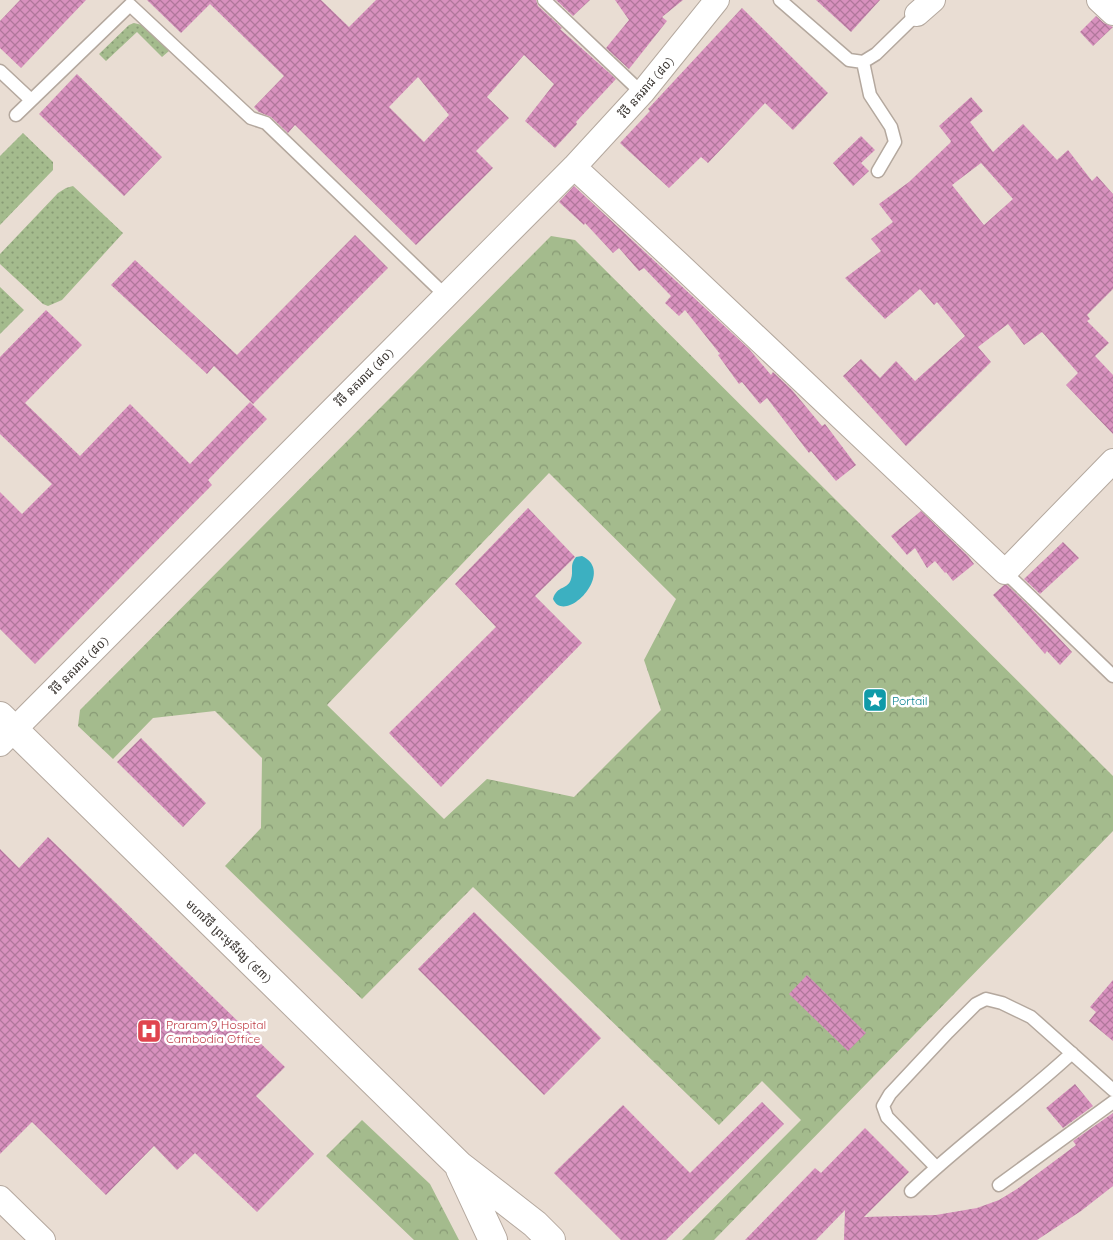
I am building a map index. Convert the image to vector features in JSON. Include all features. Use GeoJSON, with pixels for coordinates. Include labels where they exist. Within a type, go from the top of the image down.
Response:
{"type":"FeatureCollection","features":[{"type":"Feature","properties":{"kind":"highway","name":"មហាវិថី ព្រះមុនីវង្ស (៩៣)"},"geometry":{"type":"LineString","coordinates":[[5,730],[459,1166],[535,1224],[551,1240]]}},
{"type":"Feature","properties":{"kind":"highway","name":"មហាវិថី ព្រះមុនីវង្ស (៩៣)"},"geometry":{"type":"LineString","coordinates":[[459,1166],[493,1240]]}},
{"type":"Feature","properties":{"kind":"street","name":"វិថី នគររាជ (៨០)"},"geometry":{"type":"LineString","coordinates":[[5,730],[574,167],[642,93],[717,0]]}},
{"type":"Feature","properties":{"kind":"street"},"geometry":{"type":"LineString","coordinates":[[1099,0],[1113,14]]}},
{"type":"Feature","properties":{"kind":"street"},"geometry":{"type":"LineString","coordinates":[[574,167],[682,266],[1005,572],[1113,461]]}},
{"type":"Feature","properties":{"kind":"street"},"geometry":{"type":"LineString","coordinates":[[0,1198],[43,1240]]}},
{"type":"Feature","properties":{"kind":"lane"},"geometry":{"type":"LineString","coordinates":[[544,0],[642,93]]}},
{"type":"Feature","properties":{"kind":"lane"},"geometry":{"type":"LineString","coordinates":[[780,0],[849,60],[863,62],[876,54],[926,4]]}},
{"type":"Feature","properties":{"kind":"lane"},"geometry":{"type":"LineString","coordinates":[[16,115],[128,2],[251,118],[266,124],[445,296]]}},
{"type":"Feature","properties":{"kind":"lane"},"geometry":{"type":"LineString","coordinates":[[863,62],[870,96],[890,127],[895,142],[878,171]]}},
{"type":"Feature","properties":{"kind":"lane"},"geometry":{"type":"LineString","coordinates":[[0,70],[30,100]]}},
{"type":"Feature","properties":{"kind":"lane"},"geometry":{"type":"LineString","coordinates":[[1005,572],[1113,676]]}},
{"type":"Feature","properties":{"kind":"lane"},"geometry":{"type":"LineString","coordinates":[[936,1167],[887,1117],[883,1106],[890,1094],[976,1004],[986,998],[1002,1003],[1031,1017],[1113,1090]]}},
{"type":"Feature","properties":{"kind":"lane"},"geometry":{"type":"LineString","coordinates":[[911,1191],[936,1167],[1072,1053]]}},
{"type":"Feature","properties":{"kind":"lane"},"geometry":{"type":"LineString","coordinates":[[999,1185],[1113,1102]]}},
{"type":"Feature","properties":{"kind":"green space"},"geometry":{"type":"Polygon","coordinates":[[[134,23],[142,25],[169,51],[162,57],[137,32],[106,61],[99,54],[129,25],[134,23]]]}},
{"type":"Feature","properties":{"kind":"green space"},"geometry":{"type":"Polygon","coordinates":[[[23,133],[53,162],[53,170],[0,225],[0,156],[23,133]]]}},
{"type":"Feature","properties":{"kind":"green space"},"geometry":{"type":"Polygon","coordinates":[[[73,186],[123,233],[62,300],[48,306],[43,304],[0,264],[0,254],[58,193],[73,186]]]}},
{"type":"Feature","properties":{"kind":"green space"},"geometry":{"type":"Polygon","coordinates":[[[551,236],[575,240],[1113,776],[1113,831],[714,1240],[682,1240],[801,1120],[762,1081],[719,1125],[473,887],[362,999],[225,866],[261,828],[262,758],[215,711],[153,718],[113,759],[78,726],[80,710],[551,236]],[[549,473],[327,705],[444,819],[487,779],[574,797],[661,710],[644,660],[676,599],[549,473]]]}},
{"type":"Feature","properties":{"kind":"green space"},"geometry":{"type":"Polygon","coordinates":[[[0,287],[24,310],[0,334],[0,287]]]}},
{"type":"Feature","properties":{"kind":"green space"},"geometry":{"type":"Polygon","coordinates":[[[362,1120],[430,1184],[459,1240],[414,1240],[326,1156],[362,1120]]]}},
{"type":"Feature","properties":{"kind":"water"},"geometry":{"type":"Polygon","coordinates":[[[582,556],[591,564],[594,573],[591,584],[585,594],[577,601],[568,606],[559,606],[553,599],[557,592],[570,582],[574,560],[576,557],[582,556]]]}},
{"type":"Feature","properties":{"kind":"building"},"geometry":{"type":"Polygon","coordinates":[[[20,0],[86,0],[21,68],[0,48],[0,21],[20,0]]]}},
{"type":"Feature","properties":{"kind":"building"},"geometry":{"type":"Polygon","coordinates":[[[147,0],[321,0],[349,27],[376,0],[536,0],[538,6],[562,28],[560,29],[616,79],[555,148],[525,121],[554,84],[524,55],[487,97],[509,118],[476,151],[493,168],[416,245],[295,125],[288,133],[271,117],[259,112],[254,107],[284,76],[210,4],[181,33],[147,0]],[[418,77],[389,107],[424,142],[449,115],[418,77]]]}},
{"type":"Feature","properties":{"kind":"building"},"geometry":{"type":"Polygon","coordinates":[[[556,0],[590,0],[573,16],[556,0]]]}},
{"type":"Feature","properties":{"kind":"building"},"geometry":{"type":"Polygon","coordinates":[[[615,0],[683,0],[662,17],[667,21],[629,69],[606,48],[629,20],[615,0]]]}},
{"type":"Feature","properties":{"kind":"building"},"geometry":{"type":"Polygon","coordinates":[[[816,0],[880,0],[851,32],[816,0]]]}},
{"type":"Feature","properties":{"kind":"building"},"geometry":{"type":"Polygon","coordinates":[[[742,8],[828,93],[793,130],[765,103],[708,163],[701,157],[669,188],[620,143],[650,111],[648,109],[742,8]]]}},
{"type":"Feature","properties":{"kind":"building"},"geometry":{"type":"Polygon","coordinates":[[[1096,16],[1104,23],[1113,27],[1093,46],[1080,32],[1096,16]]]}},
{"type":"Feature","properties":{"kind":"building"},"geometry":{"type":"Polygon","coordinates":[[[77,74],[162,157],[124,196],[39,114],[77,74]]]}},
{"type":"Feature","properties":{"kind":"building"},"geometry":{"type":"Polygon","coordinates":[[[971,97],[983,111],[970,122],[993,152],[1023,124],[1057,160],[1068,150],[1092,181],[1097,176],[1113,194],[1113,289],[1087,315],[1090,319],[1087,321],[1109,343],[1095,356],[1113,375],[1113,434],[1066,385],[1078,373],[1042,332],[1024,345],[1008,324],[978,347],[991,362],[906,446],[843,376],[861,359],[880,378],[896,361],[915,381],[965,336],[937,302],[934,305],[920,289],[885,319],[845,278],[881,251],[871,239],[893,222],[879,204],[909,182],[950,143],[951,141],[939,126],[971,97]],[[981,163],[952,185],[984,225],[1013,199],[981,163]]]}},
{"type":"Feature","properties":{"kind":"building"},"geometry":{"type":"Polygon","coordinates":[[[861,136],[875,150],[861,163],[869,171],[853,186],[833,163],[861,136]]]}},
{"type":"Feature","properties":{"kind":"building"},"geometry":{"type":"Polygon","coordinates":[[[574,186],[749,349],[771,375],[773,372],[792,390],[822,426],[825,424],[856,465],[836,481],[811,451],[809,453],[767,398],[760,404],[742,382],[739,384],[718,355],[720,354],[685,310],[679,316],[665,303],[671,296],[644,268],[639,271],[619,248],[613,253],[585,223],[584,225],[559,202],[574,186]]]}},
{"type":"Feature","properties":{"kind":"building"},"geometry":{"type":"Polygon","coordinates":[[[355,235],[388,268],[253,404],[214,366],[207,374],[111,285],[135,260],[237,355],[355,235]]]}},
{"type":"Feature","properties":{"kind":"building"},"geometry":{"type":"Polygon","coordinates":[[[46,310],[82,345],[25,403],[80,456],[130,404],[190,464],[250,402],[267,419],[208,480],[212,485],[35,664],[0,629],[0,492],[22,514],[52,484],[0,434],[0,357],[46,310]]]}},
{"type":"Feature","properties":{"kind":"building"},"geometry":{"type":"Polygon","coordinates":[[[528,508],[575,557],[535,596],[582,643],[441,787],[389,733],[496,627],[455,584],[528,508]]]}},
{"type":"Feature","properties":{"kind":"building"},"geometry":{"type":"Polygon","coordinates":[[[921,511],[974,564],[953,581],[935,561],[927,568],[915,548],[907,555],[891,536],[921,511]]]}},
{"type":"Feature","properties":{"kind":"building"},"geometry":{"type":"Polygon","coordinates":[[[1063,542],[1079,558],[1040,594],[1024,579],[1063,542]]]}},
{"type":"Feature","properties":{"kind":"building"},"geometry":{"type":"Polygon","coordinates":[[[1004,585],[1007,585],[1028,605],[1072,652],[1060,665],[1047,651],[1045,654],[993,595],[1004,585]]]}},
{"type":"Feature","properties":{"kind":"building"},"geometry":{"type":"Polygon","coordinates":[[[141,738],[206,803],[183,827],[117,762],[141,738]]]}},
{"type":"Feature","properties":{"kind":"building"},"geometry":{"type":"Polygon","coordinates":[[[48,837],[285,1067],[256,1096],[314,1154],[257,1212],[195,1153],[177,1170],[154,1146],[106,1195],[32,1122],[0,1154],[0,849],[19,868],[48,837]]]}},
{"type":"Feature","properties":{"kind":"building"},"geometry":{"type":"Polygon","coordinates":[[[474,912],[601,1038],[544,1095],[418,969],[474,912]]]}},
{"type":"Feature","properties":{"kind":"building"},"geometry":{"type":"Polygon","coordinates":[[[807,975],[866,1033],[848,1051],[789,994],[807,975]]]}},
{"type":"Feature","properties":{"kind":"building"},"geometry":{"type":"Polygon","coordinates":[[[1113,980],[1113,1041],[1089,1021],[1096,1012],[1090,1007],[1113,980]]]}},
{"type":"Feature","properties":{"kind":"building"},"geometry":{"type":"Polygon","coordinates":[[[1075,1084],[1093,1106],[1063,1128],[1046,1108],[1075,1084]]]}},
{"type":"Feature","properties":{"kind":"building"},"geometry":{"type":"Polygon","coordinates":[[[762,1102],[784,1124],[666,1240],[621,1240],[554,1173],[623,1105],[690,1173],[762,1102]]]}},
{"type":"Feature","properties":{"kind":"building"},"geometry":{"type":"Polygon","coordinates":[[[1113,1113],[1113,1186],[1081,1211],[1037,1240],[844,1240],[845,1210],[816,1240],[745,1240],[815,1168],[821,1173],[865,1128],[909,1172],[864,1217],[936,1215],[977,1208],[999,1200],[1017,1189],[1076,1145],[1073,1141],[1113,1113]]]}},
{"type":"Feature","properties":{"kind":"place","name":"Portail"},"geometry":{"type":"Point","coordinates":[875,700]}},
{"type":"Feature","properties":{"kind":"place","name":"Praram 9 Hospital Cambodia Office"},"geometry":{"type":"Point","coordinates":[149,1031]}}]}
